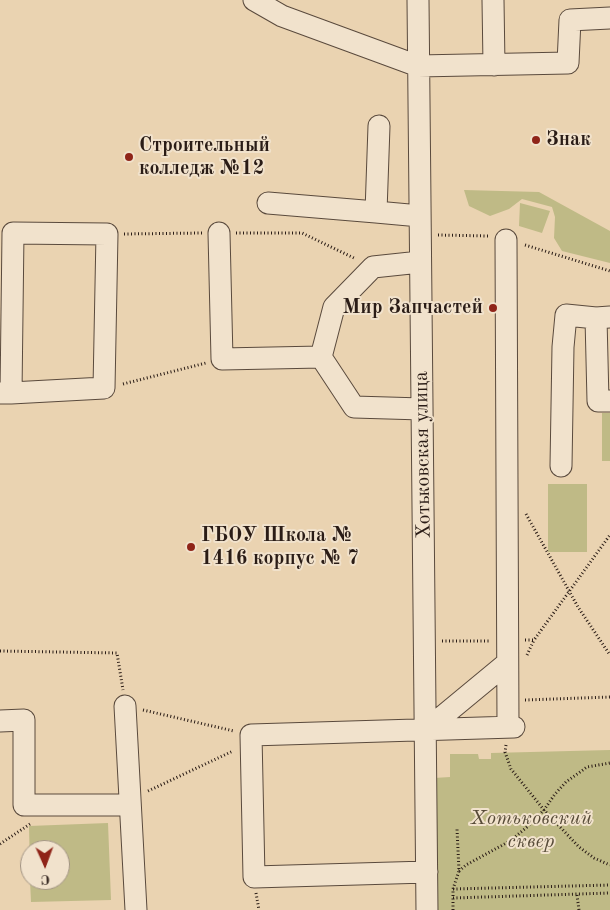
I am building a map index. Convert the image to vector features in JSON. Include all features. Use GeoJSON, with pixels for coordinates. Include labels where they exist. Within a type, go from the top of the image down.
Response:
{"type":"FeatureCollection","features":[{"type":"Feature","properties":{"kind":"street"},"geometry":{"type":"LineString","coordinates":[[254,0],[282,16],[418,66],[568,62],[570,20],[610,18]]}},
{"type":"Feature","properties":{"kind":"street","name":"Хотьковская улица"},"geometry":{"type":"LineString","coordinates":[[418,0],[428,910]]}},
{"type":"Feature","properties":{"kind":"street"},"geometry":{"type":"LineString","coordinates":[[493,0],[494,64]]}},
{"type":"Feature","properties":{"kind":"street"},"geometry":{"type":"LineString","coordinates":[[376,212],[379,126]]}},
{"type":"Feature","properties":{"kind":"street"},"geometry":{"type":"LineString","coordinates":[[268,203],[420,216]]}},
{"type":"Feature","properties":{"kind":"street"},"geometry":{"type":"LineString","coordinates":[[13,233],[107,234],[104,388],[6,393],[13,233]]}},
{"type":"Feature","properties":{"kind":"street"},"geometry":{"type":"LineString","coordinates":[[219,233],[222,359],[321,357]]}},
{"type":"Feature","properties":{"kind":"street"},"geometry":{"type":"LineString","coordinates":[[427,872],[254,877],[251,739],[511,727],[507,701],[517,660],[507,640],[506,240]]}},
{"type":"Feature","properties":{"kind":"street"},"geometry":{"type":"LineString","coordinates":[[420,262],[373,267],[334,307],[321,357],[354,407],[422,409]]}},
{"type":"Feature","properties":{"kind":"street"},"geometry":{"type":"LineString","coordinates":[[561,466],[563,347],[566,315],[603,317],[598,401],[610,401]]}},
{"type":"Feature","properties":{"kind":"street"},"geometry":{"type":"LineString","coordinates":[[426,730],[517,660]]}},
{"type":"Feature","properties":{"kind":"street"},"geometry":{"type":"LineString","coordinates":[[125,706],[136,910]]}},
{"type":"Feature","properties":{"kind":"street"},"geometry":{"type":"LineString","coordinates":[[0,721],[24,720],[24,805],[130,802]]}},
{"type":"Feature","properties":{"kind":"path"},"geometry":{"type":"LineString","coordinates":[[107,234],[302,233],[373,267]]}},
{"type":"Feature","properties":{"kind":"path"},"geometry":{"type":"LineString","coordinates":[[104,388],[222,359]]}},
{"type":"Feature","properties":{"kind":"path"},"geometry":{"type":"LineString","coordinates":[[525,512],[578,607],[610,655]]}},
{"type":"Feature","properties":{"kind":"path"},"geometry":{"type":"LineString","coordinates":[[517,660],[570,592],[610,535]]}},
{"type":"Feature","properties":{"kind":"path"},"geometry":{"type":"LineString","coordinates":[[425,642],[534,640]]}},
{"type":"Feature","properties":{"kind":"path"},"geometry":{"type":"LineString","coordinates":[[0,652],[117,653],[125,706],[251,739]]}},
{"type":"Feature","properties":{"kind":"path"},"geometry":{"type":"LineString","coordinates":[[507,701],[610,698]]}},
{"type":"Feature","properties":{"kind":"path"},"geometry":{"type":"LineString","coordinates":[[511,727],[505,752],[511,768],[544,810],[579,847],[594,858],[610,865]]}},
{"type":"Feature","properties":{"kind":"path"},"geometry":{"type":"LineString","coordinates":[[130,802],[251,739]]}},
{"type":"Feature","properties":{"kind":"path"},"geometry":{"type":"LineString","coordinates":[[459,871],[466,865],[510,841],[527,827],[544,810],[566,782],[587,767],[610,763]]}},
{"type":"Feature","properties":{"kind":"path"},"geometry":{"type":"LineString","coordinates":[[454,910],[453,890],[459,871],[457,829]]}},
{"type":"Feature","properties":{"kind":"path"},"geometry":{"type":"LineString","coordinates":[[453,890],[610,885]]}},
{"type":"Feature","properties":{"kind":"path"},"geometry":{"type":"LineString","coordinates":[[579,910],[581,886]]}},
{"type":"Feature","properties":{"kind":"path"},"geometry":{"type":"LineString","coordinates":[[529,887],[529,896]]}},
{"type":"Feature","properties":{"kind":"path"},"geometry":{"type":"LineString","coordinates":[[453,898],[610,894]]}},
{"type":"Feature","properties":{"kind":"green space"},"geometry":{"type":"Polygon","coordinates":[[[464,190],[539,192],[610,231],[610,263],[562,251],[554,238],[555,217],[552,207],[522,199],[509,209],[490,216],[469,206],[464,190]]]}},
{"type":"Feature","properties":{"kind":"green space"},"geometry":{"type":"Polygon","coordinates":[[[520,203],[550,211],[542,233],[519,226],[520,203]]]}},
{"type":"Feature","properties":{"kind":"green space"},"geometry":{"type":"Polygon","coordinates":[[[602,413],[610,413],[610,461],[602,461],[602,413]]]}},
{"type":"Feature","properties":{"kind":"green space"},"geometry":{"type":"Polygon","coordinates":[[[548,484],[587,484],[587,552],[548,552],[548,484]]]}},
{"type":"Feature","properties":{"kind":"green space","name":"Хотьковский сквер"},"geometry":{"type":"Polygon","coordinates":[[[610,750],[610,910],[434,910],[434,778],[450,777],[450,754],[478,754],[479,759],[491,759],[491,753],[610,750]]]}},
{"type":"Feature","properties":{"kind":"green space"},"geometry":{"type":"Polygon","coordinates":[[[108,823],[111,900],[31,902],[30,890],[70,890],[70,840],[29,840],[29,826],[108,823]]]}},
{"type":"Feature","properties":{"kind":"place","name":"Знак"},"geometry":{"type":"Point","coordinates":[536,140]}},
{"type":"Feature","properties":{"kind":"place","name":"Строительный колледж №12"},"geometry":{"type":"Point","coordinates":[129,157]}},
{"type":"Feature","properties":{"kind":"place","name":"Мир Запчастей"},"geometry":{"type":"Point","coordinates":[493,308]}},
{"type":"Feature","properties":{"kind":"place","name":"ГБОУ Школа № 1416 корпус № 7"},"geometry":{"type":"Point","coordinates":[191,547]}}]}
